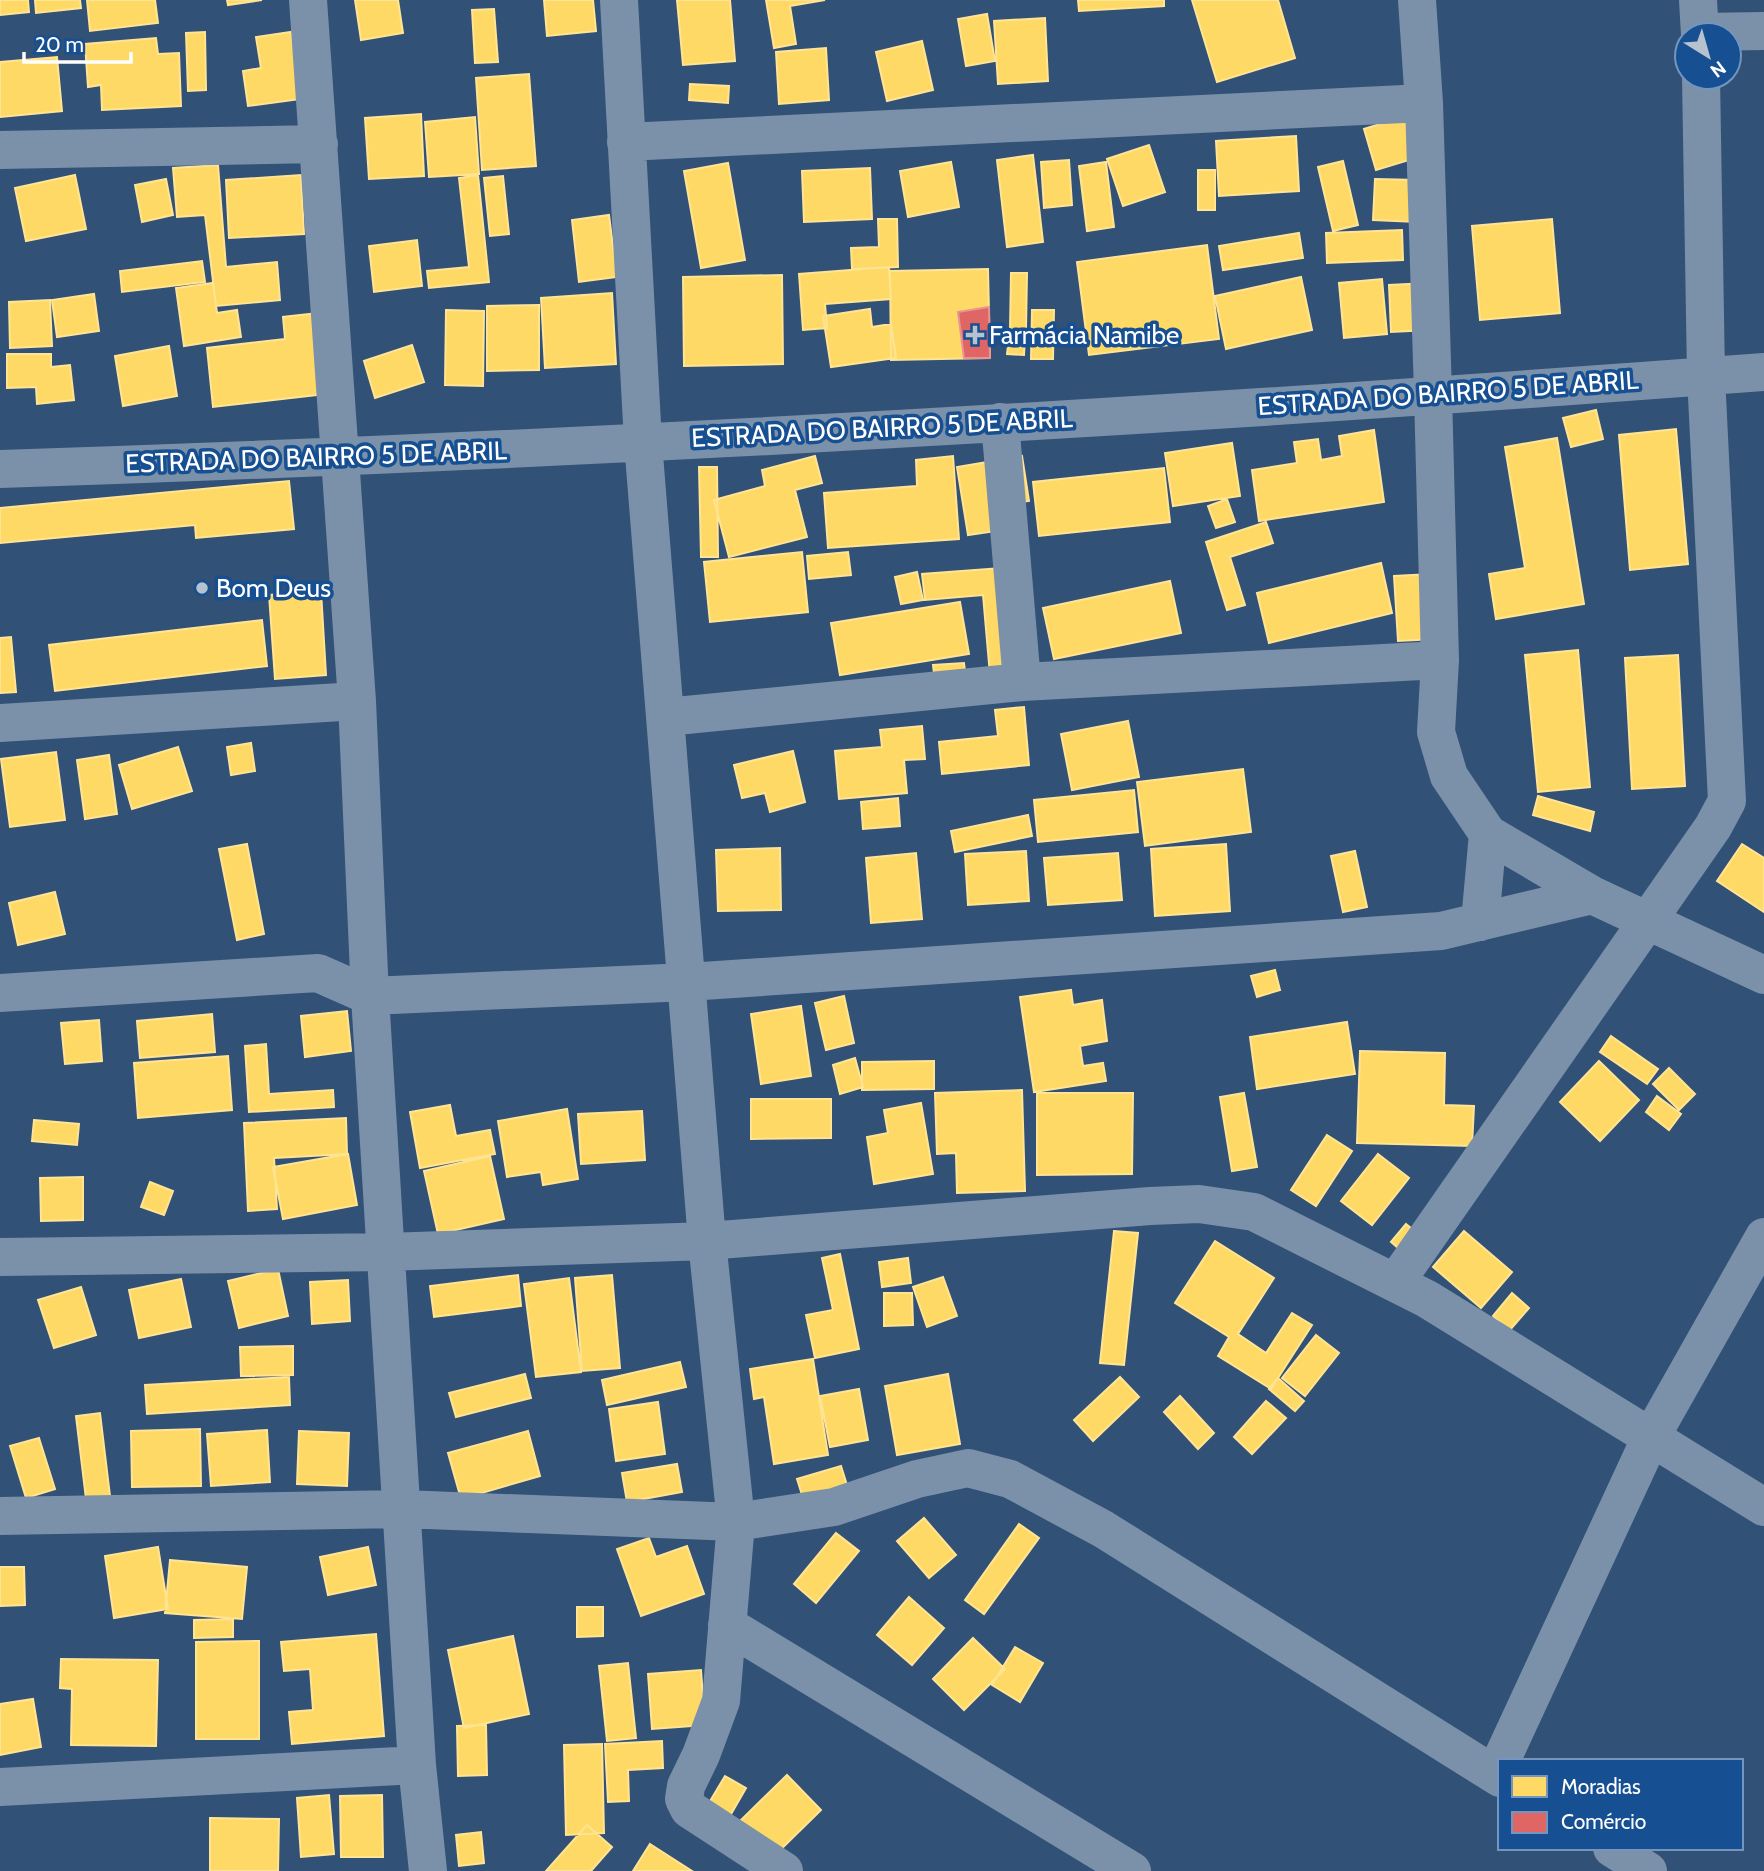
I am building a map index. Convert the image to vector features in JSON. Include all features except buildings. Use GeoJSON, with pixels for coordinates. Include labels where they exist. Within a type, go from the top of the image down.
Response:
{"type":"FeatureCollection","features":[{"type":"Feature","properties":{"kind":"street"},"geometry":{"type":"LineString","coordinates":[[308,0],[342,458],[357,701],[370,996],[417,1765],[428,1871]]}},
{"type":"Feature","properties":{"kind":"street"},"geometry":{"type":"LineString","coordinates":[[619,0],[643,442],[707,1241],[736,1522],[721,1701],[686,1786],[684,1799],[689,1809],[784,1871]]}},
{"type":"Feature","properties":{"kind":"street"},"geometry":{"type":"LineString","coordinates":[[1417,0],[1424,103],[1440,660],[1436,732],[1449,776],[1488,834],[1592,895],[1647,918],[1764,975]]}},
{"type":"Feature","properties":{"kind":"street"},"geometry":{"type":"LineString","coordinates":[[1743,28],[1764,31]]}},
{"type":"Feature","properties":{"kind":"street"},"geometry":{"type":"LineString","coordinates":[[1395,1283],[1713,827],[1727,801],[1706,376],[1701,91]]}},
{"type":"Feature","properties":{"kind":"street"},"geometry":{"type":"LineString","coordinates":[[626,142],[1424,103]]}},
{"type":"Feature","properties":{"kind":"street"},"geometry":{"type":"LineString","coordinates":[[0,150],[319,144]]}},
{"type":"Feature","properties":{"kind":"street","name":"ESTRADA DO BAIRRO 5 DE ABRIL"},"geometry":{"type":"LineString","coordinates":[[0,469],[342,458],[643,442],[1000,422],[1764,372]]}},
{"type":"Feature","properties":{"kind":"street"},"geometry":{"type":"LineString","coordinates":[[1000,422],[1022,682]]}},
{"type":"Feature","properties":{"kind":"street"},"geometry":{"type":"LineString","coordinates":[[666,717],[1022,682],[1440,660]]}},
{"type":"Feature","properties":{"kind":"street"},"geometry":{"type":"LineString","coordinates":[[0,723],[357,701]]}},
{"type":"Feature","properties":{"kind":"street"},"geometry":{"type":"LineString","coordinates":[[1480,922],[1488,834]]}},
{"type":"Feature","properties":{"kind":"street"},"geometry":{"type":"LineString","coordinates":[[0,993],[318,973],[370,996],[688,982],[1441,930],[1592,895]]}},
{"type":"Feature","properties":{"kind":"street"},"geometry":{"type":"LineString","coordinates":[[0,1257],[386,1252],[707,1241],[1199,1204],[1254,1212],[1427,1299],[1764,1507]]}},
{"type":"Feature","properties":{"kind":"street"},"geometry":{"type":"LineString","coordinates":[[1504,1759],[1651,1437],[1764,1237]]}},
{"type":"Feature","properties":{"kind":"street"},"geometry":{"type":"LineString","coordinates":[[0,1516],[402,1509],[736,1522],[834,1507],[917,1479],[968,1468],[1010,1479],[1103,1529],[1498,1768]]}},
{"type":"Feature","properties":{"kind":"street"},"geometry":{"type":"LineString","coordinates":[[727,1625],[1132,1871]]}},
{"type":"Feature","properties":{"kind":"street"},"geometry":{"type":"LineString","coordinates":[[0,1787],[417,1765]]}},
{"type":"Feature","properties":{"kind":"street"},"geometry":{"type":"LineString","coordinates":[[1615,1850],[1648,1871]]}},
{"type":"Feature","properties":{"kind":"place","name":"Farmácia Namibe"},"geometry":{"type":"Point","coordinates":[975,335]}},
{"type":"Feature","properties":{"kind":"place","name":"Bom Deus"},"geometry":{"type":"Point","coordinates":[202,588]}}]}
